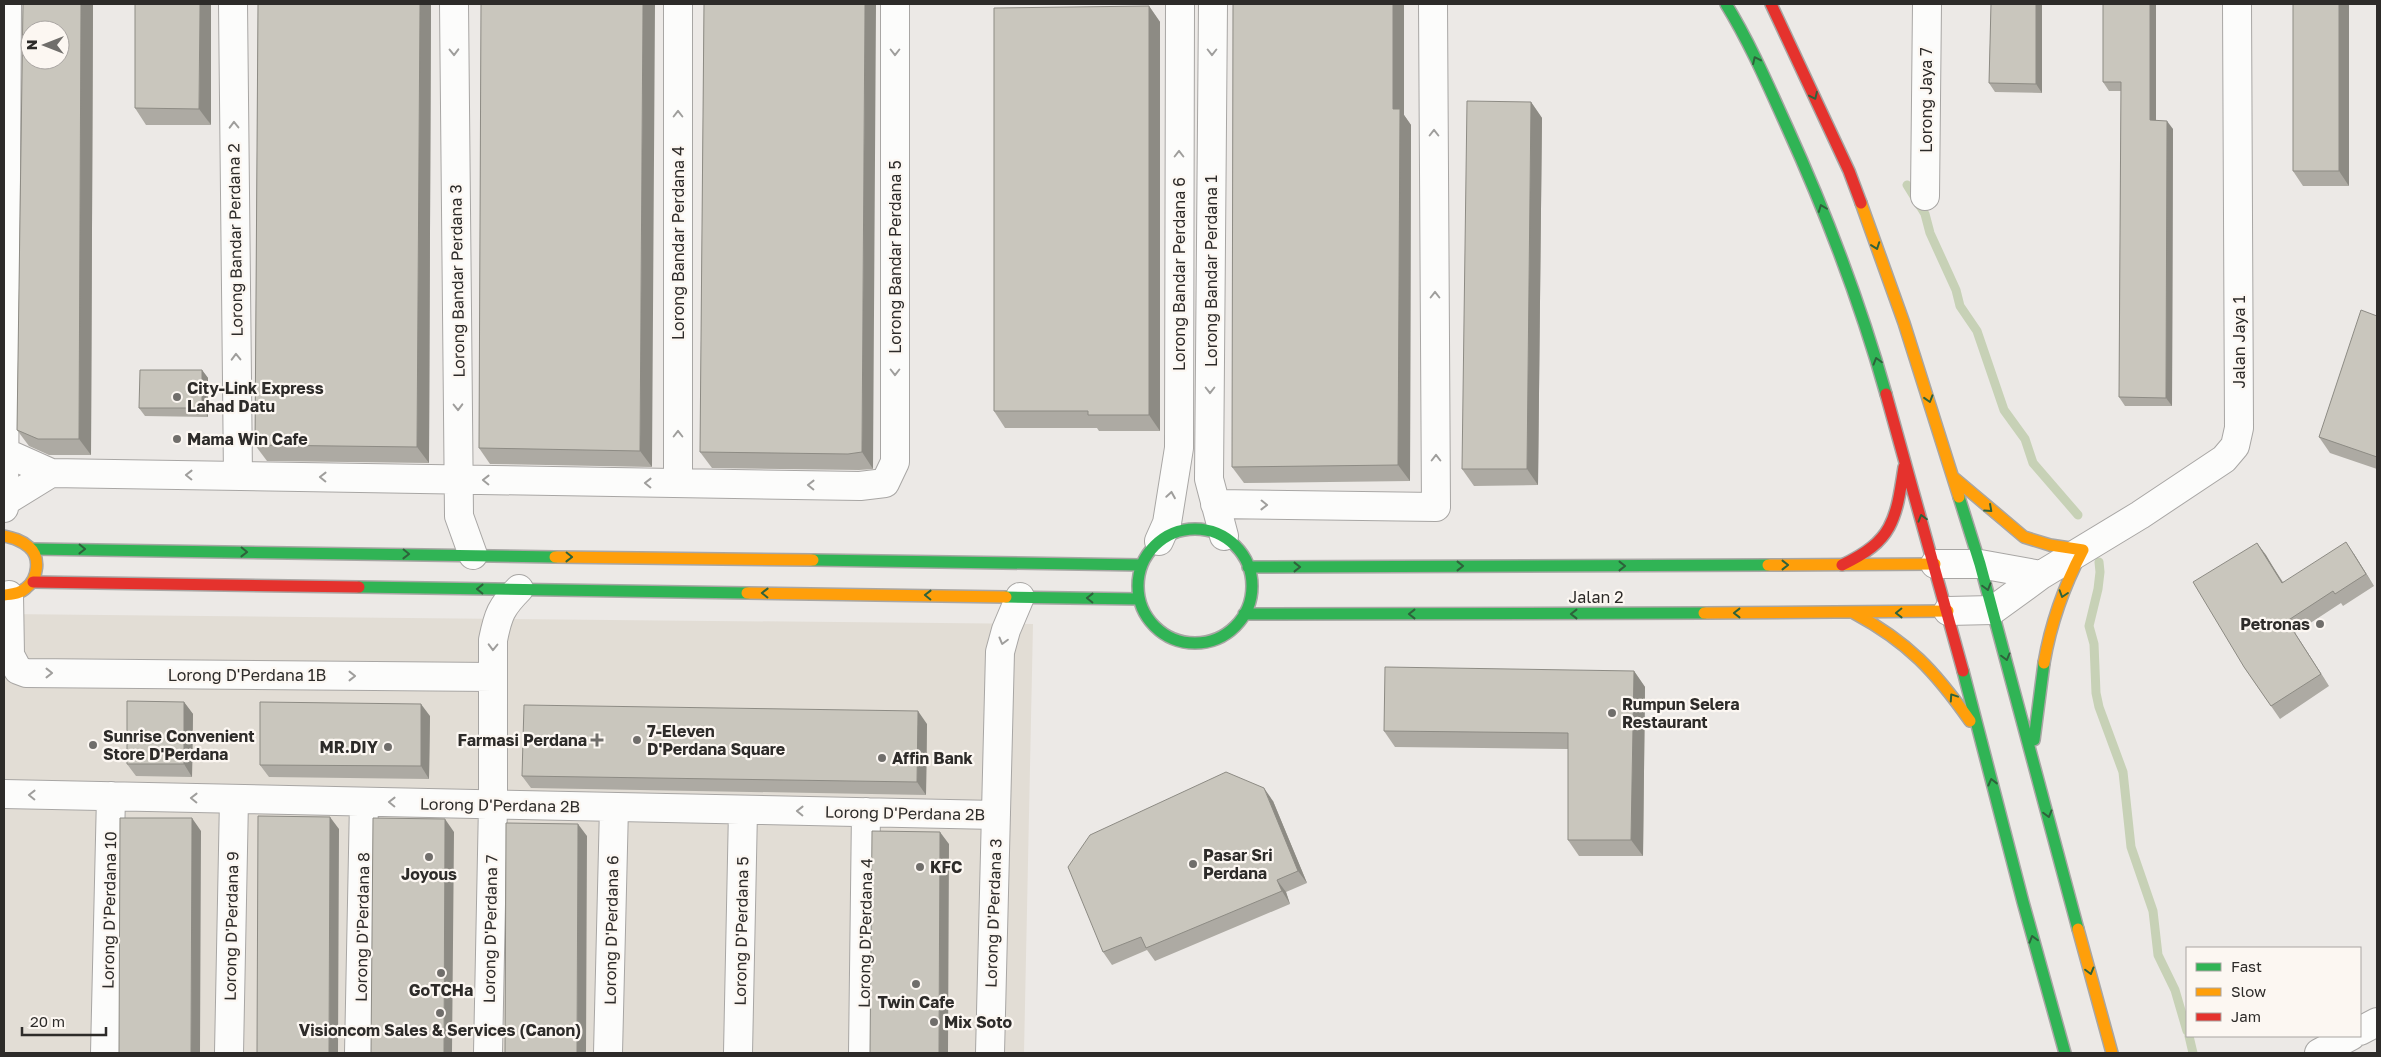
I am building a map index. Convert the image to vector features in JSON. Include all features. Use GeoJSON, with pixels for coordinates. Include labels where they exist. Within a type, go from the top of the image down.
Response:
{"type":"FeatureCollection","features":[{"type":"Feature","properties":{"kind":"main road"},"geometry":{"type":"LineString","coordinates":[[1726,4],[1747,39],[1819,198],[1868,329],[1948,611],[2023,902],[2065,1053]]}},
{"type":"Feature","properties":{"kind":"main road"},"geometry":{"type":"LineString","coordinates":[[1771,4],[1849,171],[1904,323],[1980,564],[2112,1053]]}},
{"type":"Feature","properties":{"kind":"main road"},"geometry":{"type":"LineString","coordinates":[[1842,565],[1864,556],[1881,542],[1896,517],[1905,459]]}},
{"type":"Feature","properties":{"kind":"main road"},"geometry":{"type":"LineString","coordinates":[[1953,476],[2024,537],[2050,545],[2083,550],[2067,580],[2055,617],[2041,683],[2032,754]]}},
{"type":"Feature","properties":{"kind":"main road"},"geometry":{"type":"LineString","coordinates":[[1191,528],[1208,530],[1224,536],[1234,544],[1243,555],[1248,567],[1251,591],[1244,614],[1233,628],[1217,638],[1199,643],[1180,642],[1164,634],[1150,621],[1139,598],[1138,581],[1141,565],[1159,541],[1174,532],[1191,528]]}},
{"type":"Feature","properties":{"kind":"main road"},"geometry":{"type":"LineString","coordinates":[[4,536],[24,540],[33,549],[37,565],[33,582],[23,591],[7,595]]}},
{"type":"Feature","properties":{"kind":"main road"},"geometry":{"type":"LineString","coordinates":[[33,549],[1141,565]]}},
{"type":"Feature","properties":{"kind":"main road","name":"Jalan 2"},"geometry":{"type":"LineString","coordinates":[[1248,567],[1935,564]]}},
{"type":"Feature","properties":{"kind":"main road"},"geometry":{"type":"LineString","coordinates":[[33,582],[1139,598]]}},
{"type":"Feature","properties":{"kind":"main road","name":"Jalan 2"},"geometry":{"type":"LineString","coordinates":[[1244,614],[1854,613],[1948,611]]}},
{"type":"Feature","properties":{"kind":"main road"},"geometry":{"type":"LineString","coordinates":[[1854,613],[1884,628],[1927,664],[1947,688],[1980,737]]}},
{"type":"Feature","properties":{"kind":"street"},"geometry":{"type":"LineString","coordinates":[[4,508],[7,4]]}},
{"type":"Feature","properties":{"kind":"street","name":"Lorong Bandar Perdana 2"},"geometry":{"type":"LineString","coordinates":[[233,4],[238,476]]}},
{"type":"Feature","properties":{"kind":"street","name":"Lorong Bandar Perdana 3"},"geometry":{"type":"LineString","coordinates":[[454,4],[459,516],[473,555]]}},
{"type":"Feature","properties":{"kind":"street","name":"Lorong Bandar Perdana 4"},"geometry":{"type":"LineString","coordinates":[[678,4],[678,483]]}},
{"type":"Feature","properties":{"kind":"street","name":"Lorong Bandar Perdana 5"},"geometry":{"type":"LineString","coordinates":[[678,483],[860,486],[885,483],[895,462],[896,4]]}},
{"type":"Feature","properties":{"kind":"street","name":"Lorong Bandar Perdana 6"},"geometry":{"type":"LineString","coordinates":[[1159,541],[1167,523],[1179,448],[1180,4]]}},
{"type":"Feature","properties":{"kind":"street","name":"Lorong Bandar Perdana 1"},"geometry":{"type":"LineString","coordinates":[[1213,4],[1209,478],[1224,536]]}},
{"type":"Feature","properties":{"kind":"street"},"geometry":{"type":"LineString","coordinates":[[1215,504],[1436,507],[1433,4]]}},
{"type":"Feature","properties":{"kind":"street","name":"Lorong Jaya 7"},"geometry":{"type":"LineString","coordinates":[[1925,196],[1927,4]]}},
{"type":"Feature","properties":{"kind":"street","name":"Jalan Jaya 1"},"geometry":{"type":"LineString","coordinates":[[1993,610],[2041,575],[2213,467],[2224,459],[2236,446],[2239,428],[2237,4]]}},
{"type":"Feature","properties":{"kind":"street"},"geometry":{"type":"LineString","coordinates":[[4,452],[51,473],[678,483]]}},
{"type":"Feature","properties":{"kind":"street"},"geometry":{"type":"LineString","coordinates":[[4,502],[51,473]]}},
{"type":"Feature","properties":{"kind":"street"},"geometry":{"type":"LineString","coordinates":[[1935,564],[1980,564],[2041,575]]}},
{"type":"Feature","properties":{"kind":"street","name":"Lorong D'Perdana 7"},"geometry":{"type":"LineString","coordinates":[[488,1053],[493,804],[493,640],[497,616],[504,605],[519,589]]}},
{"type":"Feature","properties":{"kind":"street","name":"Lorong D'Perdana 1B"},"geometry":{"type":"LineString","coordinates":[[7,595],[10,655],[18,670],[26,673],[493,677]]}},
{"type":"Feature","properties":{"kind":"street","name":"Lorong D'Perdana 3"},"geometry":{"type":"LineString","coordinates":[[990,1053],[1000,652],[1006,630],[1020,597]]}},
{"type":"Feature","properties":{"kind":"street"},"geometry":{"type":"LineString","coordinates":[[1948,611],[1993,610]]}},
{"type":"Feature","properties":{"kind":"street","name":"Lorong D'Perdana 2B"},"geometry":{"type":"LineString","coordinates":[[4,794],[996,815]]}},
{"type":"Feature","properties":{"kind":"street","name":"Lorong D'Perdana 10"},"geometry":{"type":"LineString","coordinates":[[106,1053],[111,796]]}},
{"type":"Feature","properties":{"kind":"street","name":"Lorong D'Perdana 9"},"geometry":{"type":"LineString","coordinates":[[229,1053],[234,799]]}},
{"type":"Feature","properties":{"kind":"street","name":"Lorong D'Perdana 8"},"geometry":{"type":"LineString","coordinates":[[359,1053],[364,802]]}},
{"type":"Feature","properties":{"kind":"street","name":"Lorong D'Perdana 6"},"geometry":{"type":"LineString","coordinates":[[608,1053],[614,807]]}},
{"type":"Feature","properties":{"kind":"street","name":"Lorong D'Perdana 5"},"geometry":{"type":"LineString","coordinates":[[738,1053],[743,810]]}},
{"type":"Feature","properties":{"kind":"street","name":"Lorong D'Perdana 4"},"geometry":{"type":"LineString","coordinates":[[863,1053],[866,812]]}},
{"type":"Feature","properties":{"kind":"street"},"geometry":{"type":"LineString","coordinates":[[2361,1030],[2377,1022]]}},
{"type":"Feature","properties":{"kind":"street"},"geometry":{"type":"LineString","coordinates":[[2319,1053],[2349,1037]]}},
{"type":"Feature","properties":{"kind":"shaded area"},"geometry":{"type":"Polygon","coordinates":[[[4,614],[1033,624],[1024,1053],[4,1053],[4,614]]]}},
{"type":"Feature","properties":{"kind":"building"},"geometry":{"type":"Polygon","coordinates":[[[23,4],[81,4],[79,439],[38,439],[17,430],[22,70],[70,70],[70,20],[23,20],[23,4]]]}},
{"type":"Feature","properties":{"kind":"building"},"geometry":{"type":"Polygon","coordinates":[[[135,4],[200,4],[199,109],[135,108],[135,4]]]}},
{"type":"Feature","properties":{"kind":"building"},"geometry":{"type":"Polygon","coordinates":[[[258,4],[420,4],[417,447],[255,445],[258,4]]]}},
{"type":"Feature","properties":{"kind":"building"},"geometry":{"type":"Polygon","coordinates":[[[481,4],[643,4],[640,451],[479,448],[481,4]]]}},
{"type":"Feature","properties":{"kind":"building"},"geometry":{"type":"Polygon","coordinates":[[[704,4],[865,4],[862,452],[848,454],[700,452],[704,4]]]}},
{"type":"Feature","properties":{"kind":"building"},"geometry":{"type":"Polygon","coordinates":[[[1233,4],[1393,4],[1393,109],[1400,109],[1398,465],[1232,467],[1233,4]]]}},
{"type":"Feature","properties":{"kind":"building"},"geometry":{"type":"Polygon","coordinates":[[[1991,4],[2036,4],[2036,84],[1989,83],[1991,4]]]}},
{"type":"Feature","properties":{"kind":"building"},"geometry":{"type":"Polygon","coordinates":[[[2103,4],[2150,4],[2150,120],[2167,121],[2166,398],[2119,397],[2121,82],[2103,82],[2103,4]]]}},
{"type":"Feature","properties":{"kind":"building"},"geometry":{"type":"Polygon","coordinates":[[[2293,4],[2339,4],[2339,171],[2293,171],[2293,4]]]}},
{"type":"Feature","properties":{"kind":"building"},"geometry":{"type":"Polygon","coordinates":[[[1149,6],[1149,415],[1088,415],[1088,411],[994,411],[994,8],[1149,6]]]}},
{"type":"Feature","properties":{"kind":"building"},"geometry":{"type":"Polygon","coordinates":[[[1467,101],[1531,102],[1527,469],[1462,469],[1467,101]]]}},
{"type":"Feature","properties":{"kind":"building"},"geometry":{"type":"Polygon","coordinates":[[[2361,310],[2377,316],[2377,457],[2319,437],[2361,310]]]}},
{"type":"Feature","properties":{"kind":"building","name":"City-Link Express Lahad Datu"},"geometry":{"type":"Polygon","coordinates":[[[140,370],[202,370],[202,408],[139,408],[140,370]]]}},
{"type":"Feature","properties":{"kind":"building"},"geometry":{"type":"Polygon","coordinates":[[[2346,542],[2366,574],[2335,594],[2333,591],[2287,621],[2321,674],[2271,706],[2244,667],[2193,582],[2257,543],[2282,583],[2346,542]]]}},
{"type":"Feature","properties":{"kind":"building"},"geometry":{"type":"Polygon","coordinates":[[[1385,667],[1634,671],[1631,840],[1568,840],[1568,733],[1384,731],[1385,667]]]}},
{"type":"Feature","properties":{"kind":"building"},"geometry":{"type":"Polygon","coordinates":[[[127,701],[184,702],[184,764],[127,764],[127,701]]]}},
{"type":"Feature","properties":{"kind":"building"},"geometry":{"type":"Polygon","coordinates":[[[260,702],[421,704],[421,766],[260,765],[260,702]]]}},
{"type":"Feature","properties":{"kind":"building"},"geometry":{"type":"Polygon","coordinates":[[[524,705],[918,711],[917,782],[522,776],[524,705]]]}},
{"type":"Feature","properties":{"kind":"building","name":"Pasar Sri Perdana"},"geometry":{"type":"Polygon","coordinates":[[[1226,772],[1264,788],[1298,871],[1277,880],[1282,891],[1146,948],[1141,937],[1103,952],[1068,867],[1090,835],[1226,772]]]}},
{"type":"Feature","properties":{"kind":"building"},"geometry":{"type":"Polygon","coordinates":[[[258,816],[330,817],[329,1053],[257,1053],[258,816]]]}},
{"type":"Feature","properties":{"kind":"building"},"geometry":{"type":"Polygon","coordinates":[[[120,818],[192,818],[191,1053],[119,1053],[120,818]]]}},
{"type":"Feature","properties":{"kind":"building"},"geometry":{"type":"Polygon","coordinates":[[[373,818],[445,819],[444,1053],[371,1053],[373,818]]]}},
{"type":"Feature","properties":{"kind":"building"},"geometry":{"type":"Polygon","coordinates":[[[506,823],[578,824],[577,1053],[505,1053],[506,823]]]}},
{"type":"Feature","properties":{"kind":"building"},"geometry":{"type":"Polygon","coordinates":[[[872,831],[940,832],[939,1053],[870,1053],[872,831]]]}},
{"type":"Feature","properties":{"kind":"waterway"},"geometry":{"type":"LineString","coordinates":[[1907,185],[1925,214],[1930,233],[1956,290],[1960,306],[1977,331],[2004,410],[2025,439],[2033,463],[2078,515]]}},
{"type":"Feature","properties":{"kind":"waterway"},"geometry":{"type":"LineString","coordinates":[[2099,562],[2098,589],[2089,626],[2094,644],[2096,693],[2099,707],[2123,772],[2131,847],[2153,911],[2158,955],[2175,990],[2186,1028]]}},
{"type":"Feature","properties":{"kind":"waterway"},"geometry":{"type":"LineString","coordinates":[[2189,1037],[2193,1053]]}},
{"type":"Feature","properties":{"kind":"traffic: fast"},"geometry":{"type":"LineString","coordinates":[[1726,4],[1758,64],[1815,192],[1854,292],[1886,394]]}},
{"type":"Feature","properties":{"kind":"traffic: fast"},"geometry":{"type":"LineString","coordinates":[[1959,497],[1980,564],[2078,929]]}},
{"type":"Feature","properties":{"kind":"traffic: fast"},"geometry":{"type":"LineString","coordinates":[[1195,529],[1217,534],[1235,546],[1247,564],[1252,586],[1247,608],[1235,626],[1217,638],[1195,643],[1173,638],[1155,626],[1143,608],[1138,586],[1143,564],[1155,546],[1173,534],[1195,529]]}},
{"type":"Feature","properties":{"kind":"traffic: fast"},"geometry":{"type":"LineString","coordinates":[[33,549],[555,557]]}},
{"type":"Feature","properties":{"kind":"traffic: fast"},"geometry":{"type":"LineString","coordinates":[[813,560],[1141,565]]}},
{"type":"Feature","properties":{"kind":"traffic: fast"},"geometry":{"type":"LineString","coordinates":[[1248,567],[1768,565]]}},
{"type":"Feature","properties":{"kind":"traffic: fast"},"geometry":{"type":"LineString","coordinates":[[359,587],[747,593]]}},
{"type":"Feature","properties":{"kind":"traffic: fast"},"geometry":{"type":"LineString","coordinates":[[1006,597],[1139,599]]}},
{"type":"Feature","properties":{"kind":"traffic: fast"},"geometry":{"type":"LineString","coordinates":[[1244,614],[1704,613]]}},
{"type":"Feature","properties":{"kind":"traffic: fast"},"geometry":{"type":"LineString","coordinates":[[2034,740],[2044,663]]}},
{"type":"Feature","properties":{"kind":"traffic: fast"},"geometry":{"type":"LineString","coordinates":[[1963,671],[2023,902],[2065,1053]]}},
{"type":"Feature","properties":{"kind":"traffic: slow"},"geometry":{"type":"LineString","coordinates":[[1861,203],[1904,323],[1959,497]]}},
{"type":"Feature","properties":{"kind":"traffic: slow"},"geometry":{"type":"LineString","coordinates":[[1953,477],[2024,537],[2050,545],[2083,550],[2059,605],[2050,633],[2044,663]]}},
{"type":"Feature","properties":{"kind":"traffic: slow"},"geometry":{"type":"LineString","coordinates":[[4,536],[20,541],[29,547],[33,551],[36,562],[35,574],[30,584],[24,590],[4,595]]}},
{"type":"Feature","properties":{"kind":"traffic: slow"},"geometry":{"type":"LineString","coordinates":[[555,557],[813,560]]}},
{"type":"Feature","properties":{"kind":"traffic: slow"},"geometry":{"type":"LineString","coordinates":[[1768,565],[1935,564]]}},
{"type":"Feature","properties":{"kind":"traffic: slow"},"geometry":{"type":"LineString","coordinates":[[747,593],[1006,597]]}},
{"type":"Feature","properties":{"kind":"traffic: slow"},"geometry":{"type":"LineString","coordinates":[[1704,613],[1948,611]]}},
{"type":"Feature","properties":{"kind":"traffic: slow"},"geometry":{"type":"LineString","coordinates":[[1854,613],[1890,635],[1919,659],[1945,687],[1970,721]]}},
{"type":"Feature","properties":{"kind":"traffic: slow"},"geometry":{"type":"LineString","coordinates":[[2078,929],[2112,1053]]}},
{"type":"Feature","properties":{"kind":"traffic: jam"},"geometry":{"type":"LineString","coordinates":[[1771,4],[1849,171],[1861,203]]}},
{"type":"Feature","properties":{"kind":"traffic: jam"},"geometry":{"type":"LineString","coordinates":[[1886,394],[1963,671]]}},
{"type":"Feature","properties":{"kind":"traffic: jam"},"geometry":{"type":"LineString","coordinates":[[1842,565],[1872,547],[1889,527],[1898,501],[1904,467]]}},
{"type":"Feature","properties":{"kind":"traffic: jam"},"geometry":{"type":"LineString","coordinates":[[33,582],[359,587]]}},
{"type":"Feature","properties":{"kind":"place","name":"City-Link Express Lahad Datu"},"geometry":{"type":"Point","coordinates":[177,397]}},
{"type":"Feature","properties":{"kind":"place","name":"Mama Win Cafe"},"geometry":{"type":"Point","coordinates":[177,439]}},
{"type":"Feature","properties":{"kind":"place","name":"Petronas"},"geometry":{"type":"Point","coordinates":[2320,624]}},
{"type":"Feature","properties":{"kind":"place","name":"Rumpun Selera Restaurant"},"geometry":{"type":"Point","coordinates":[1612,713]}},
{"type":"Feature","properties":{"kind":"place","name":"Farmasi Perdana"},"geometry":{"type":"Point","coordinates":[597,740]}},
{"type":"Feature","properties":{"kind":"place","name":"7-Eleven D'Perdana Square"},"geometry":{"type":"Point","coordinates":[637,740]}},
{"type":"Feature","properties":{"kind":"place","name":"Sunrise Convenient Store D'Perdana"},"geometry":{"type":"Point","coordinates":[93,745]}},
{"type":"Feature","properties":{"kind":"place","name":"MR.DIY"},"geometry":{"type":"Point","coordinates":[388,747]}},
{"type":"Feature","properties":{"kind":"place","name":"Affin Bank"},"geometry":{"type":"Point","coordinates":[882,758]}},
{"type":"Feature","properties":{"kind":"place","name":"Joyous"},"geometry":{"type":"Point","coordinates":[429,857]}},
{"type":"Feature","properties":{"kind":"place","name":"Pasar Sri Perdana"},"geometry":{"type":"Point","coordinates":[1193,864]}},
{"type":"Feature","properties":{"kind":"place","name":"KFC"},"geometry":{"type":"Point","coordinates":[920,867]}},
{"type":"Feature","properties":{"kind":"place","name":"GoTCHa"},"geometry":{"type":"Point","coordinates":[441,973]}},
{"type":"Feature","properties":{"kind":"place","name":"Twin Cafe"},"geometry":{"type":"Point","coordinates":[916,984]}},
{"type":"Feature","properties":{"kind":"place","name":"Visioncom Sales & Services (Canon)"},"geometry":{"type":"Point","coordinates":[440,1013]}},
{"type":"Feature","properties":{"kind":"place","name":"Mix Soto"},"geometry":{"type":"Point","coordinates":[934,1022]}}]}
